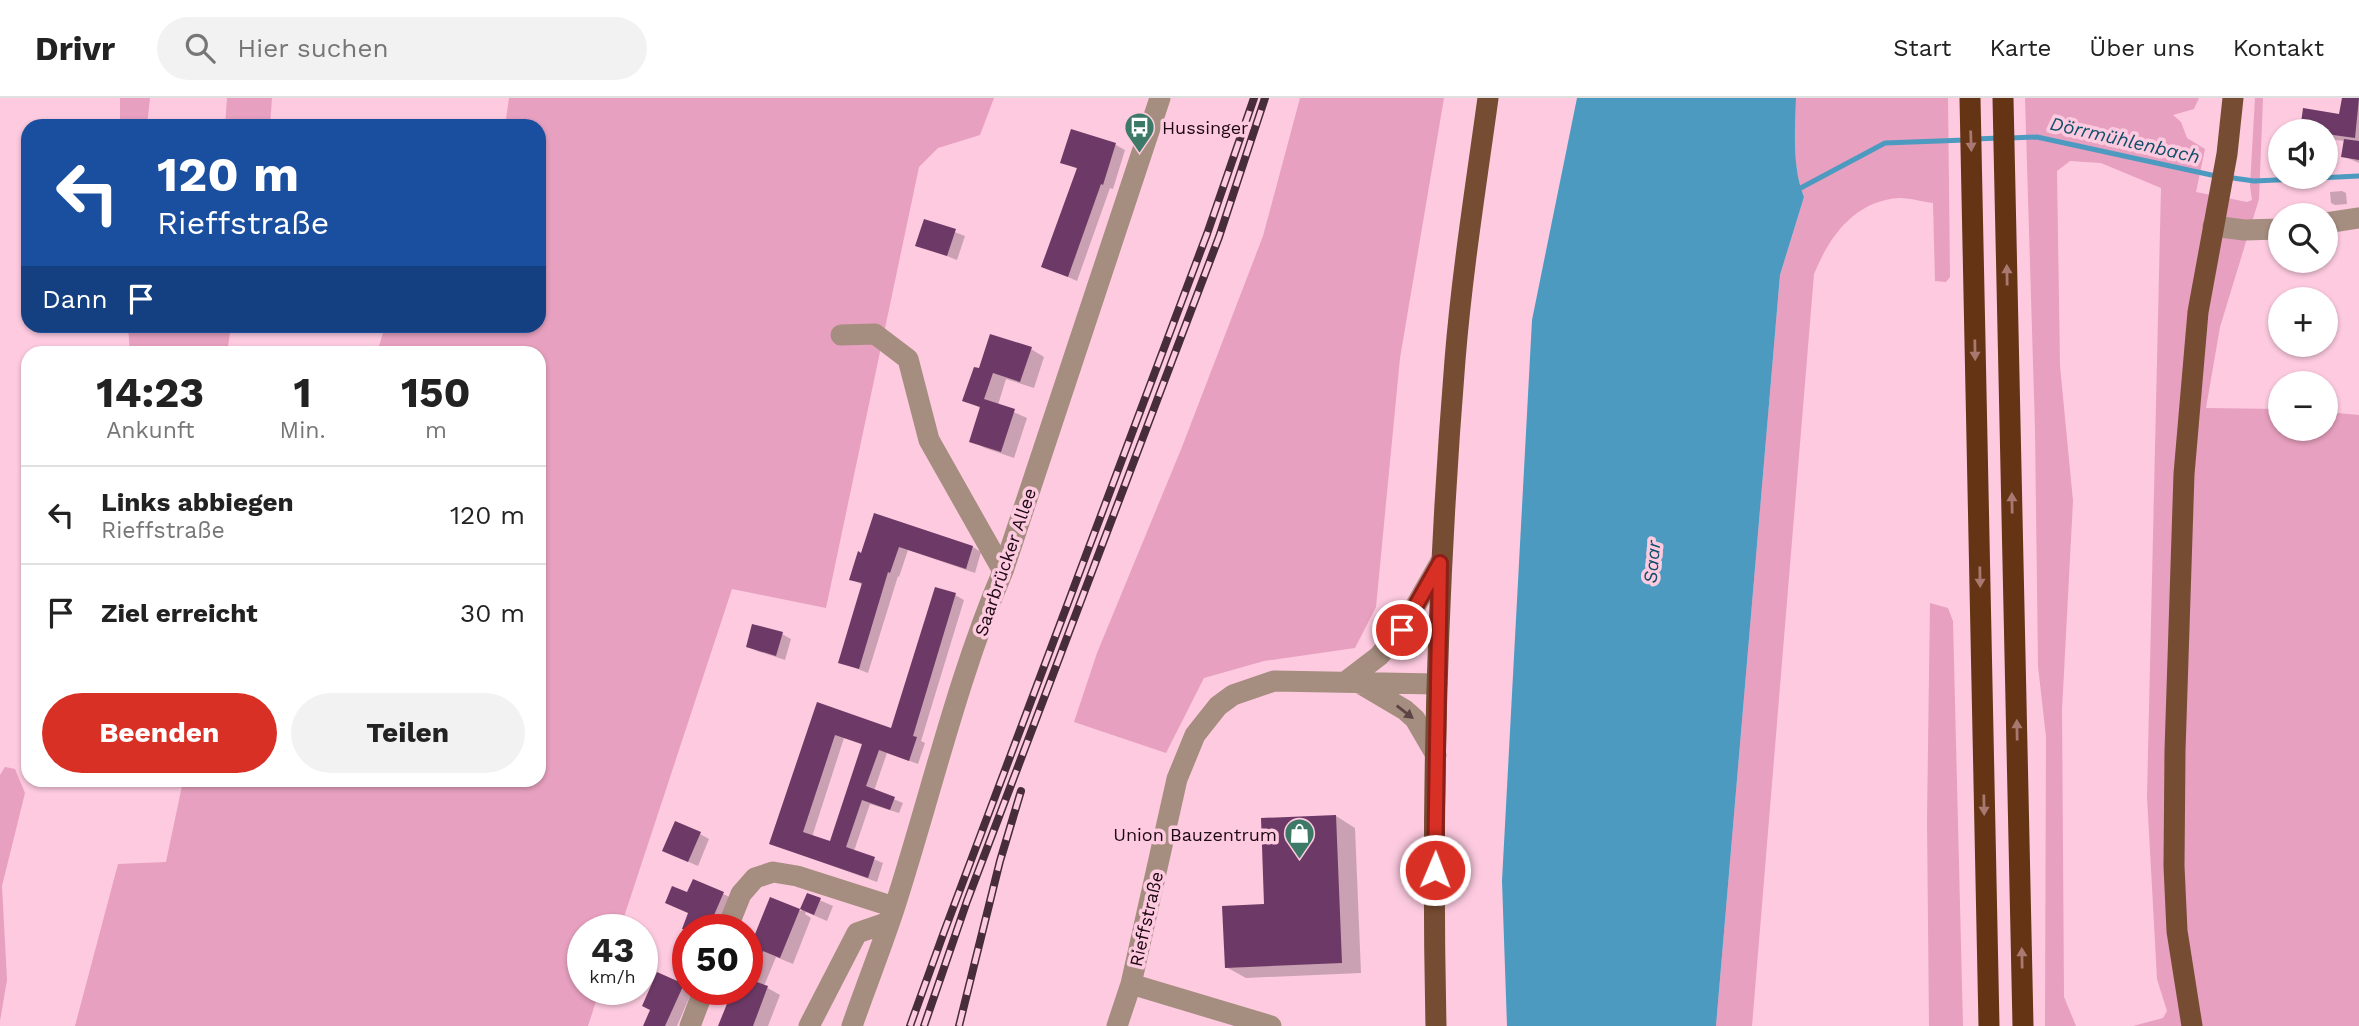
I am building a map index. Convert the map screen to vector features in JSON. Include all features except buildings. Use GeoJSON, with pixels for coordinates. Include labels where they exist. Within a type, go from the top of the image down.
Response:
{"type":"FeatureCollection","features":[{"type":"Feature","properties":{"kind":"highway"},"geometry":{"type":"LineString","coordinates":[[1970,98],[1989,1026]]}},
{"type":"Feature","properties":{"kind":"highway"},"geometry":{"type":"LineString","coordinates":[[2003,98],[2023,1026]]}},
{"type":"Feature","properties":{"kind":"main road"},"geometry":{"type":"LineString","coordinates":[[1436,1026],[1436,755],[1440,563],[1455,357],[1489,98]]}},
{"type":"Feature","properties":{"kind":"main road"},"geometry":{"type":"LineString","coordinates":[[2192,1026],[2177,930],[2174,866],[2175,751],[2185,474],[2191,372],[2198,312],[2227,154],[2233,98]]}},
{"type":"Feature","properties":{"kind":"street","name":"Saarbrücker Allee"},"geometry":{"type":"LineString","coordinates":[[852,1026],[892,914],[944,739],[1003,571],[1160,98]]}},
{"type":"Feature","properties":{"kind":"street"},"geometry":{"type":"LineString","coordinates":[[2338,221],[2359,218]]}},
{"type":"Feature","properties":{"kind":"street"},"geometry":{"type":"LineString","coordinates":[[2213,226],[2244,230],[2268,229]]}},
{"type":"Feature","properties":{"kind":"street"},"geometry":{"type":"LineString","coordinates":[[841,335],[875,334],[908,359],[929,440],[1003,571]]}},
{"type":"Feature","properties":{"kind":"street"},"geometry":{"type":"LineString","coordinates":[[1436,755],[1415,719],[1405,710],[1352,682],[1397,637],[1440,563]]}},
{"type":"Feature","properties":{"kind":"street","name":"Rieffstraße"},"geometry":{"type":"LineString","coordinates":[[1117,1026],[1131,984],[1177,779],[1195,735],[1218,706],[1233,695],[1274,681],[1437,684]]}},
{"type":"Feature","properties":{"kind":"street"},"geometry":{"type":"LineString","coordinates":[[733,914],[741,894],[755,878],[773,872],[797,876],[892,914]]}},
{"type":"Feature","properties":{"kind":"street"},"geometry":{"type":"LineString","coordinates":[[809,1026],[857,933],[892,914]]}},
{"type":"Feature","properties":{"kind":"street","name":"Rieffstraße"},"geometry":{"type":"LineString","coordinates":[[1131,984],[1271,1026]]}},
{"type":"Feature","properties":{"kind":"street"},"geometry":{"type":"LineString","coordinates":[[690,1026],[699,1005]]}},
{"type":"Feature","properties":{"kind":"shaded area"},"geometry":{"type":"Polygon","coordinates":[[[120,98],[150,98],[148,119],[120,119],[120,98]]]}},
{"type":"Feature","properties":{"kind":"shaded area"},"geometry":{"type":"Polygon","coordinates":[[[227,98],[272,98],[270,119],[226,119],[227,98]]]}},
{"type":"Feature","properties":{"kind":"shaded area"},"geometry":{"type":"Polygon","coordinates":[[[509,98],[994,98],[980,135],[938,148],[919,167],[826,608],[732,589],[625,914],[567,914],[567,1005],[595,1005],[588,1026],[75,1026],[118,864],[166,862],[182,787],[546,787],[546,346],[379,346],[383,333],[546,333],[546,119],[506,119],[509,98]]]}},
{"type":"Feature","properties":{"kind":"shaded area"},"geometry":{"type":"Polygon","coordinates":[[[1300,98],[1444,98],[1400,358],[1376,607],[1355,648],[1264,661],[1204,678],[1166,753],[1074,722],[1097,653],[1182,447],[1263,236],[1300,98]]]}},
{"type":"Feature","properties":{"kind":"shaded area"},"geometry":{"type":"Polygon","coordinates":[[[1796,98],[1948,98],[1950,277],[1946,282],[1935,281],[1933,203],[1900,198],[1884,200],[1857,213],[1836,234],[1814,274],[1752,1026],[1716,1026],[1780,275],[1804,197],[1796,161],[1796,98]]]}},
{"type":"Feature","properties":{"kind":"shaded area"},"geometry":{"type":"Polygon","coordinates":[[[2025,98],[2199,98],[2194,109],[2173,115],[2181,122],[2187,138],[2205,149],[2196,192],[2247,202],[2252,200],[2250,186],[2255,98],[2263,98],[2259,199],[2220,327],[2206,408],[2268,409],[2268,441],[2338,441],[2338,413],[2359,415],[2359,1026],[2133,1026],[2163,1018],[2167,1011],[2157,979],[2147,796],[2161,188],[2101,163],[2070,161],[2057,171],[2060,366],[2073,501],[2062,710],[2064,997],[2076,1026],[2045,1026],[2046,737],[2038,666],[2035,429],[2025,98]]]}},
{"type":"Feature","properties":{"kind":"shaded area"},"geometry":{"type":"Polygon","coordinates":[[[129,333],[230,333],[228,346],[129,346],[129,333]]]}},
{"type":"Feature","properties":{"kind":"shaded area"},"geometry":{"type":"Polygon","coordinates":[[[1930,603],[1948,608],[1953,621],[1963,1026],[1929,1026],[1927,820],[1930,603]]]}},
{"type":"Feature","properties":{"kind":"shaded area"},"geometry":{"type":"Polygon","coordinates":[[[5,767],[15,769],[25,793],[2,886],[7,980],[0,1021],[0,775],[5,767]]]}},
{"type":"Feature","properties":{"kind":"water","name":"Saar"},"geometry":{"type":"Polygon","coordinates":[[[1577,98],[1796,98],[1796,161],[1804,197],[1780,275],[1716,1026],[1507,1026],[1502,881],[1532,320],[1577,98]]]}},
{"type":"Feature","properties":{"kind":"waterway","name":"Dörrmühlenbach"},"geometry":{"type":"LineString","coordinates":[[2010,138],[2037,137],[2216,176]]}},
{"type":"Feature","properties":{"kind":"waterway","name":"Dörrmühlenbach"},"geometry":{"type":"LineString","coordinates":[[1975,139],[2000,138]]}},
{"type":"Feature","properties":{"kind":"waterway","name":"Dörrmühlenbach"},"geometry":{"type":"LineString","coordinates":[[1795,191],[1885,143],[1965,140]]}},
{"type":"Feature","properties":{"kind":"waterway","name":"Dörrmühlenbach"},"geometry":{"type":"LineString","coordinates":[[2226,177],[2254,181],[2359,176]]}},
{"type":"Feature","properties":{"kind":"railway"},"geometry":{"type":"LineString","coordinates":[[910,1026],[1207,234],[1254,98]]}},
{"type":"Feature","properties":{"kind":"railway"},"geometry":{"type":"LineString","coordinates":[[924,1026],[967,901],[1219,237],[1265,98]]}},
{"type":"Feature","properties":{"kind":"railway"},"geometry":{"type":"LineString","coordinates":[[959,1026],[1000,861],[1021,791]]}},
{"type":"Feature","properties":{"kind":"place","name":"Hussinger"},"geometry":{"type":"Point","coordinates":[1139,154]}},
{"type":"Feature","properties":{"kind":"place","name":"Union Bauzentrum"},"geometry":{"type":"Point","coordinates":[1300,861]}},
{"type":"Feature","properties":{"kind":"route"},"geometry":{"type":"LineString","coordinates":[[1402,630],[1440,563],[1435,870]]}}]}
